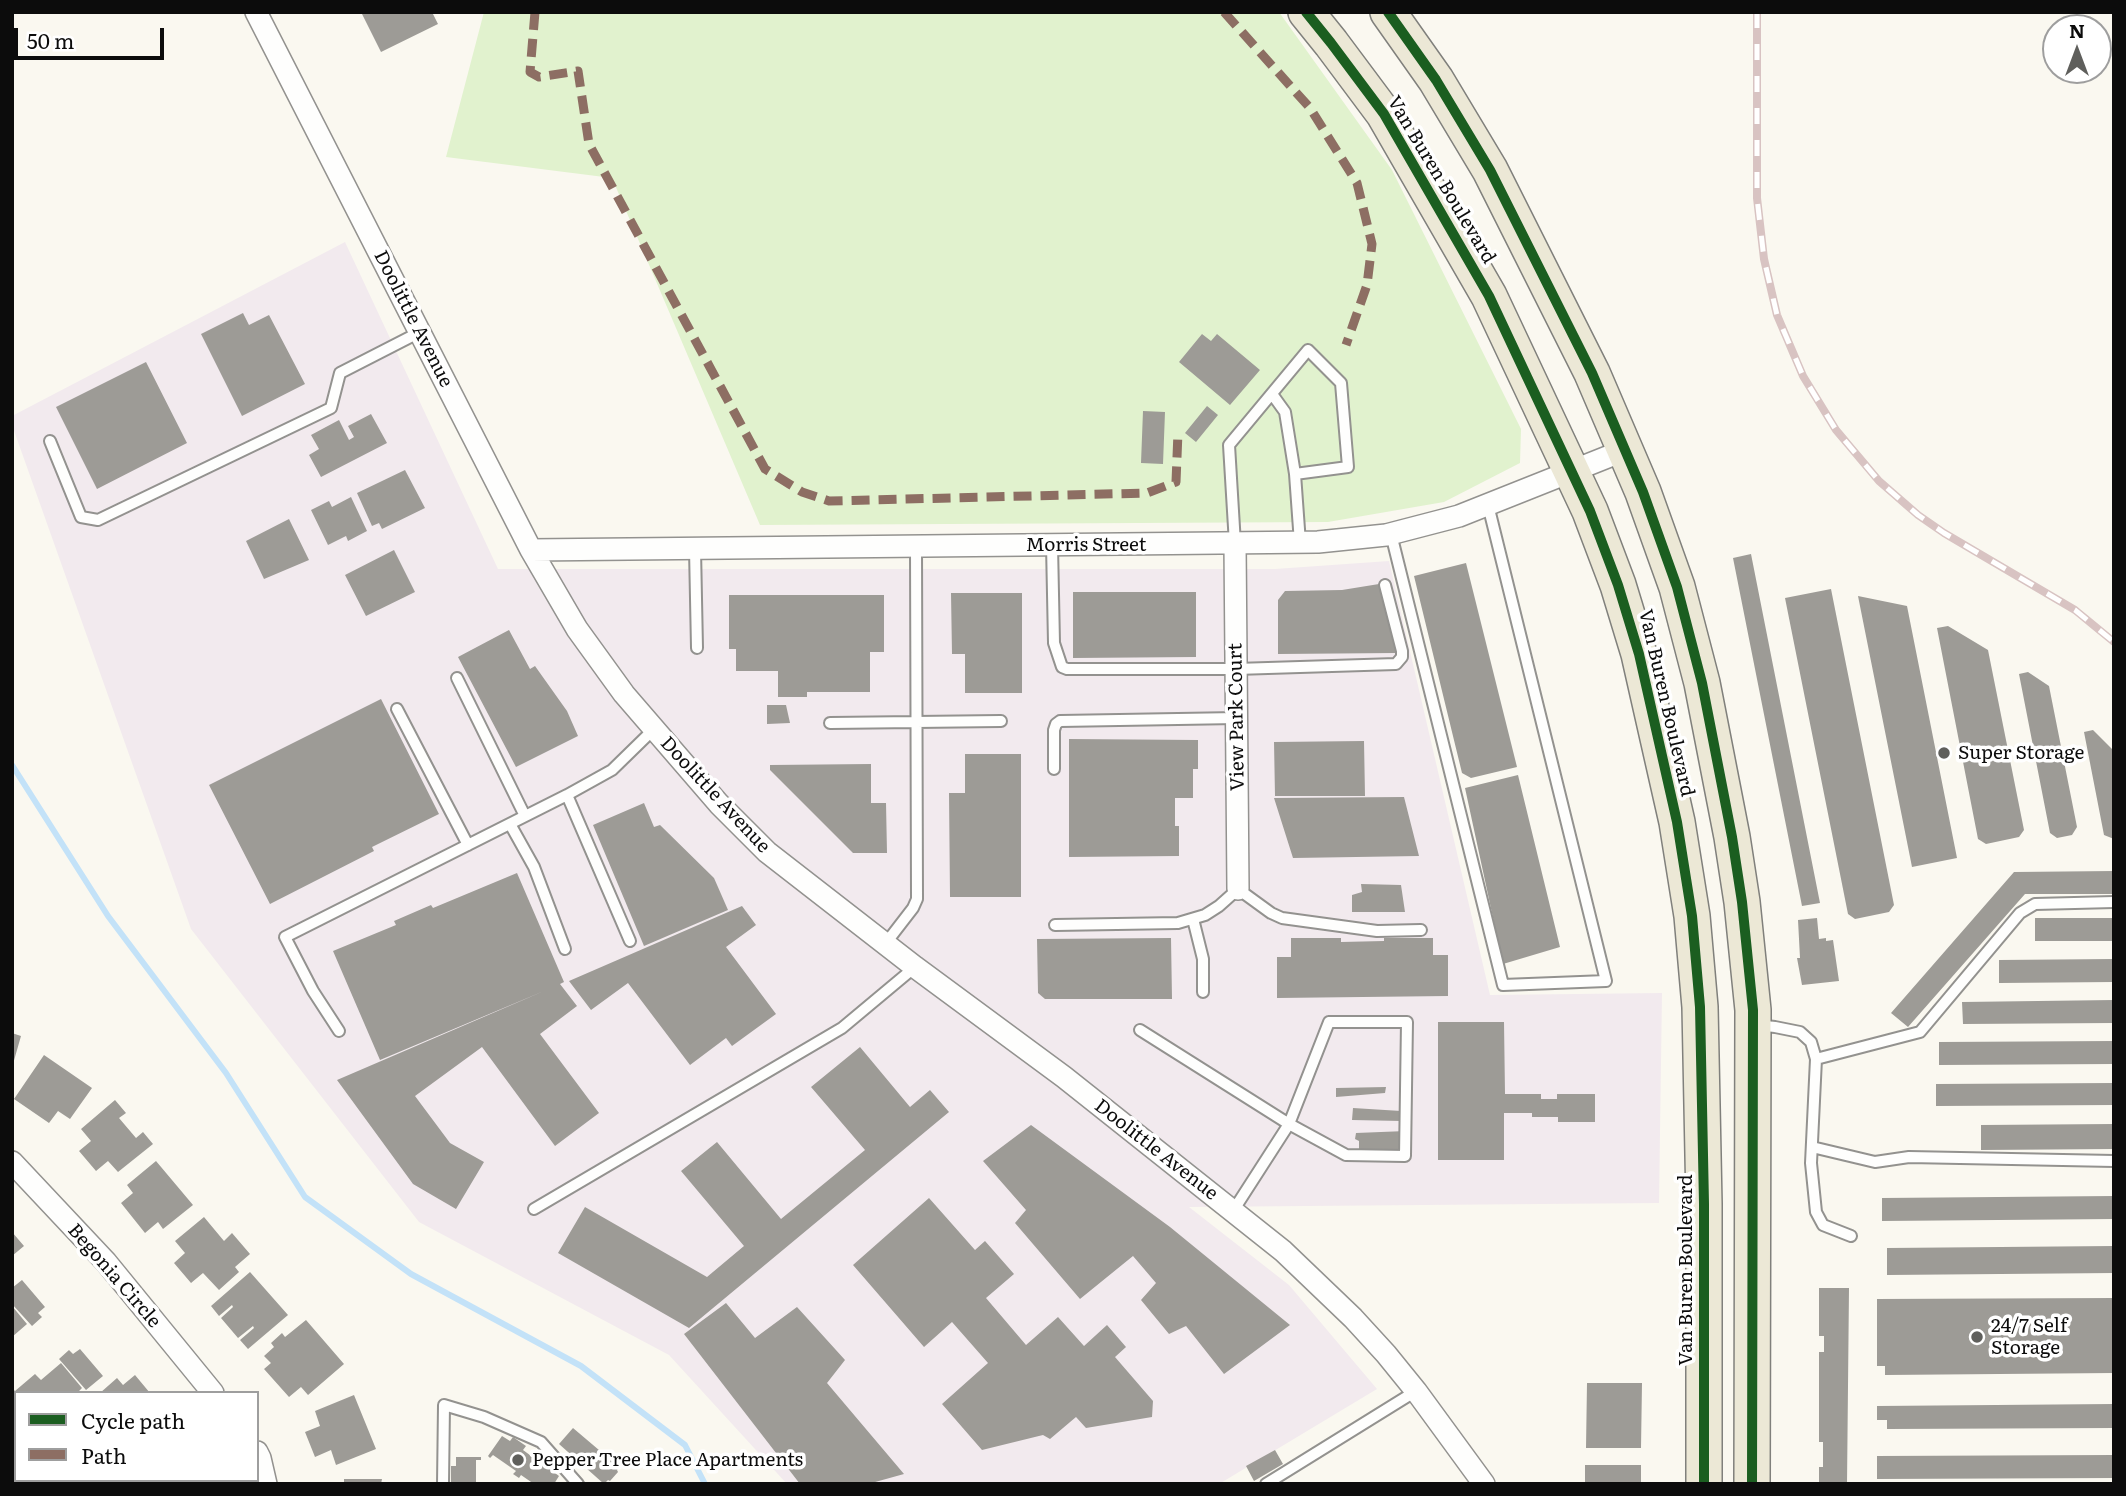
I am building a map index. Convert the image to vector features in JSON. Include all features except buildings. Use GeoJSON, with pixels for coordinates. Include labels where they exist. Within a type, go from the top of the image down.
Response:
{"type":"FeatureCollection","features":[{"type":"Feature","properties":{"kind":"main road","name":"Van Buren Boulevard"},"geometry":{"type":"LineString","coordinates":[[1306,12],[1384,114],[1489,296],[1590,511],[1618,585],[1639,654],[1677,822],[1692,916],[1700,1007],[1704,1178],[1704,1484]]}},
{"type":"Feature","properties":{"kind":"main road","name":"Van Buren Boulevard"},"geometry":{"type":"LineString","coordinates":[[1388,12],[1436,80],[1490,170],[1580,348],[1643,492],[1677,587],[1702,683],[1742,901],[1753,1025],[1752,1484]]}},
{"type":"Feature","properties":{"kind":"street","name":"Doolittle Avenue"},"geometry":{"type":"LineString","coordinates":[[256,12],[531,550],[577,629],[624,694],[719,804],[767,852],[915,967],[1064,1077],[1283,1251],[1353,1318],[1416,1391],[1484,1484]]}},
{"type":"Feature","properties":{"kind":"street","name":"Morris Street"},"geometry":{"type":"LineString","coordinates":[[531,550],[1300,543],[1391,534],[1459,516],[1625,450]]}},
{"type":"Feature","properties":{"kind":"street","name":"View Park Court"},"geometry":{"type":"LineString","coordinates":[[1235,544],[1238,889]]}},
{"type":"Feature","properties":{"kind":"street","name":"Begonia Circle"},"geometry":{"type":"LineString","coordinates":[[12,1162],[106,1262],[211,1391]]}},
{"type":"Feature","properties":{"kind":"street"},"geometry":{"type":"LineString","coordinates":[[259,1459],[266,1484]]}},
{"type":"Feature","properties":{"kind":"lane"},"geometry":{"type":"LineString","coordinates":[[50,441],[82,517],[98,520],[331,408],[340,373],[419,332]]}},
{"type":"Feature","properties":{"kind":"lane"},"geometry":{"type":"LineString","coordinates":[[1235,544],[1229,445],[1308,350],[1340,383],[1348,467],[1294,474]]}},
{"type":"Feature","properties":{"kind":"lane"},"geometry":{"type":"LineString","coordinates":[[1272,394],[1285,412],[1300,543]]}},
{"type":"Feature","properties":{"kind":"lane"},"geometry":{"type":"LineString","coordinates":[[1391,534],[1503,985],[1606,981],[1488,505]]}},
{"type":"Feature","properties":{"kind":"lane"},"geometry":{"type":"LineString","coordinates":[[1052,545],[1054,643],[1062,667],[1067,669],[1236,669],[1396,664],[1402,657],[1402,652],[1385,585]]}},
{"type":"Feature","properties":{"kind":"lane"},"geometry":{"type":"LineString","coordinates":[[886,943],[913,908],[917,898],[916,547]]}},
{"type":"Feature","properties":{"kind":"lane"},"geometry":{"type":"LineString","coordinates":[[695,549],[697,648]]}},
{"type":"Feature","properties":{"kind":"lane"},"geometry":{"type":"LineString","coordinates":[[457,678],[524,816]]}},
{"type":"Feature","properties":{"kind":"lane"},"geometry":{"type":"LineString","coordinates":[[397,709],[468,845]]}},
{"type":"Feature","properties":{"kind":"lane"},"geometry":{"type":"LineString","coordinates":[[1054,769],[1054,730],[1060,721],[1237,718]]}},
{"type":"Feature","properties":{"kind":"lane"},"geometry":{"type":"LineString","coordinates":[[830,723],[1000,721]]}},
{"type":"Feature","properties":{"kind":"lane"},"geometry":{"type":"LineString","coordinates":[[340,1031],[313,991],[285,937],[567,795],[611,770],[654,729]]}},
{"type":"Feature","properties":{"kind":"lane"},"geometry":{"type":"LineString","coordinates":[[567,795],[630,941]]}},
{"type":"Feature","properties":{"kind":"lane"},"geometry":{"type":"LineString","coordinates":[[510,824],[534,867],[565,949]]}},
{"type":"Feature","properties":{"kind":"lane"},"geometry":{"type":"LineString","coordinates":[[1055,925],[1178,923],[1205,915],[1238,889],[1282,918],[1377,931],[1421,930]]}},
{"type":"Feature","properties":{"kind":"lane"},"geometry":{"type":"LineString","coordinates":[[1816,1059],[1920,1032],[2020,913],[2035,904],[2114,902]]}},
{"type":"Feature","properties":{"kind":"lane"},"geometry":{"type":"LineString","coordinates":[[1193,919],[1203,959],[1203,992]]}},
{"type":"Feature","properties":{"kind":"lane"},"geometry":{"type":"LineString","coordinates":[[534,1209],[842,1028],[915,967]]}},
{"type":"Feature","properties":{"kind":"lane"},"geometry":{"type":"LineString","coordinates":[[1140,1030],[1289,1124],[1346,1154],[1405,1156],[1407,1022],[1329,1022],[1289,1124],[1233,1211]]}},
{"type":"Feature","properties":{"kind":"lane"},"geometry":{"type":"LineString","coordinates":[[1753,1025],[1800,1032],[1811,1042],[1816,1059],[1811,1163],[1816,1212],[1823,1225],[1851,1236]]}},
{"type":"Feature","properties":{"kind":"lane"},"geometry":{"type":"LineString","coordinates":[[1812,1147],[1875,1162],[1909,1157],[2114,1161]]}},
{"type":"Feature","properties":{"kind":"lane"},"geometry":{"type":"LineString","coordinates":[[1266,1484],[1416,1391]]}},
{"type":"Feature","properties":{"kind":"lane"},"geometry":{"type":"LineString","coordinates":[[443,1484],[444,1405],[484,1417],[541,1442],[578,1484]]}},
{"type":"Feature","properties":{"kind":"shaded area"},"geometry":{"type":"Polygon","coordinates":[[[345,242],[498,569],[1275,569],[1389,561],[1490,995],[1662,993],[1659,1203],[1189,1207],[1289,1285],[1377,1389],[1219,1484],[787,1484],[669,1355],[419,1222],[191,929],[12,425],[12,416],[345,242]]]}},
{"type":"Feature","properties":{"kind":"green space"},"geometry":{"type":"Polygon","coordinates":[[[484,12],[1279,12],[1392,170],[1521,429],[1520,463],[1444,502],[1328,522],[760,525],[612,178],[446,157],[484,12]]]}},
{"type":"Feature","properties":{"kind":"waterway"},"geometry":{"type":"LineString","coordinates":[[12,765],[108,916],[226,1073],[305,1197],[411,1274],[581,1366],[685,1445],[705,1484]]}},
{"type":"Feature","properties":{"kind":"railway"},"geometry":{"type":"LineString","coordinates":[[1757,12],[1757,198],[1764,259],[1777,315],[1803,376],[1836,430],[1879,481],[1918,515],[2075,610],[2114,642]]}},
{"type":"Feature","properties":{"kind":"marked path"},"geometry":{"type":"LineString","coordinates":[[535,12],[530,72],[539,77],[578,71],[589,144],[765,469],[802,492],[829,501],[1147,493],[1176,482],[1178,432]]}},
{"type":"Feature","properties":{"kind":"marked path"},"geometry":{"type":"LineString","coordinates":[[1224,12],[1310,108],[1357,183],[1372,244],[1367,285],[1346,345]]}},
{"type":"Feature","properties":{"kind":"cycle path"},"geometry":{"type":"LineString","coordinates":[[1306,12],[1384,114],[1489,296],[1590,511],[1618,585],[1639,654],[1677,822],[1692,916],[1700,1007],[1704,1204],[1704,1484]]}},
{"type":"Feature","properties":{"kind":"cycle path"},"geometry":{"type":"LineString","coordinates":[[1388,12],[1436,80],[1490,170],[1592,373],[1643,492],[1677,587],[1702,683],[1732,837],[1753,1010],[1752,1484]]}},
{"type":"Feature","properties":{"kind":"place","name":"Super Storage"},"geometry":{"type":"Point","coordinates":[1944,753]}},
{"type":"Feature","properties":{"kind":"place","name":"24/7 Self Storage"},"geometry":{"type":"Point","coordinates":[1977,1337]}},
{"type":"Feature","properties":{"kind":"place","name":"Pepper Tree Place Apartments"},"geometry":{"type":"Point","coordinates":[518,1460]}}]}
